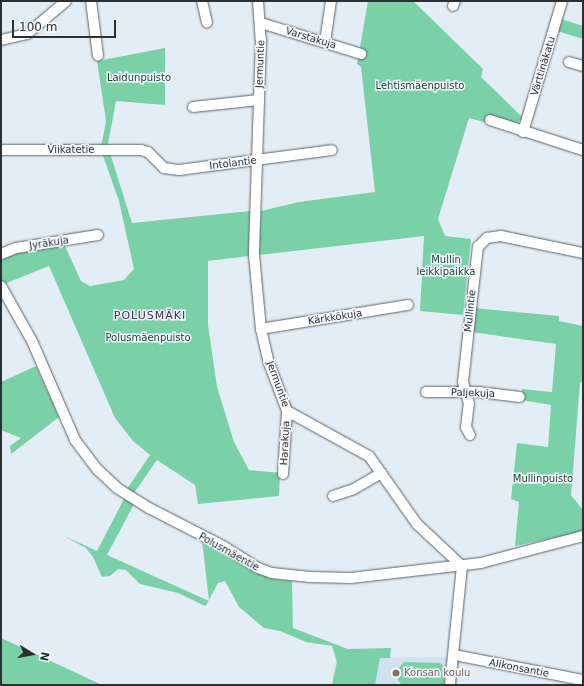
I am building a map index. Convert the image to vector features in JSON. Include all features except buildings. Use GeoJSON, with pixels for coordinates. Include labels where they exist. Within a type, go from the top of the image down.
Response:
{"type":"FeatureCollection","features":[{"type":"Feature","properties":{"kind":"street"},"geometry":{"type":"LineString","coordinates":[[1,40],[27,34],[66,1]]}},
{"type":"Feature","properties":{"kind":"street"},"geometry":{"type":"LineString","coordinates":[[91,1],[98,56]]}},
{"type":"Feature","properties":{"kind":"street"},"geometry":{"type":"LineString","coordinates":[[202,1],[207,22]]}},
{"type":"Feature","properties":{"kind":"street","name":"Jermuntie"},"geometry":{"type":"LineString","coordinates":[[258,1],[261,23],[254,254],[261,330],[269,363],[287,411],[364,452],[382,473],[422,529],[462,566]]}},
{"type":"Feature","properties":{"kind":"street"},"geometry":{"type":"LineString","coordinates":[[325,42],[331,1]]}},
{"type":"Feature","properties":{"kind":"street","name":"Värttinäkatu"},"geometry":{"type":"LineString","coordinates":[[523,132],[562,1]]}},
{"type":"Feature","properties":{"kind":"street","name":"Varstakuja"},"geometry":{"type":"LineString","coordinates":[[261,23],[361,54]]}},
{"type":"Feature","properties":{"kind":"street"},"geometry":{"type":"LineString","coordinates":[[569,62],[583,66]]}},
{"type":"Feature","properties":{"kind":"street"},"geometry":{"type":"LineString","coordinates":[[193,107],[259,100]]}},
{"type":"Feature","properties":{"kind":"street"},"geometry":{"type":"LineString","coordinates":[[490,120],[523,132],[583,150]]}},
{"type":"Feature","properties":{"kind":"street","name":"Viikatetie"},"geometry":{"type":"LineString","coordinates":[[1,150],[142,150]]}},
{"type":"Feature","properties":{"kind":"street","name":"Intolantie"},"geometry":{"type":"LineString","coordinates":[[142,150],[148,152],[160,165],[174,170],[257,161],[332,150]]}},
{"type":"Feature","properties":{"kind":"street","name":"Jyräkuja"},"geometry":{"type":"LineString","coordinates":[[1,254],[16,248],[98,235]]}},
{"type":"Feature","properties":{"kind":"street","name":"Mullintie"},"geometry":{"type":"LineString","coordinates":[[470,435],[466,427],[469,404],[463,382],[476,256],[482,242],[494,236],[501,236],[583,253]]}},
{"type":"Feature","properties":{"kind":"street","name":"Polusmäentie"},"geometry":{"type":"LineString","coordinates":[[1,286],[32,341],[66,421],[81,450],[118,488],[159,515],[223,546],[258,568],[272,573],[340,578],[462,566],[514,556],[583,536]]}},
{"type":"Feature","properties":{"kind":"street","name":"Kärkkökuja"},"geometry":{"type":"LineString","coordinates":[[261,330],[408,305]]}},
{"type":"Feature","properties":{"kind":"street","name":"Paljekuja"},"geometry":{"type":"LineString","coordinates":[[426,392],[520,397]]}},
{"type":"Feature","properties":{"kind":"street","name":"Harakuja"},"geometry":{"type":"LineString","coordinates":[[283,474],[287,411]]}},
{"type":"Feature","properties":{"kind":"street"},"geometry":{"type":"LineString","coordinates":[[333,496],[352,490],[382,473]]}},
{"type":"Feature","properties":{"kind":"street"},"geometry":{"type":"LineString","coordinates":[[450,685],[455,655],[462,566]]}},
{"type":"Feature","properties":{"kind":"street","name":"Alikonsantie"},"geometry":{"type":"LineString","coordinates":[[455,655],[583,680]]}},
{"type":"Feature","properties":{"kind":"shaded area","name":"Konsan koulu"},"geometry":{"type":"Polygon","coordinates":[[[336,656],[347,658],[444,657],[461,660],[456,685],[332,685],[336,656]]]}},
{"type":"Feature","properties":{"kind":"green space","name":"Lehtismäenpuisto"},"geometry":{"type":"Polygon","coordinates":[[[368,1],[413,1],[483,69],[481,77],[523,118],[514,125],[491,124],[469,118],[438,219],[445,236],[471,239],[463,315],[420,311],[424,236],[259,255],[261,211],[299,202],[375,192],[361,67],[357,64],[368,1]]]}},
{"type":"Feature","properties":{"kind":"green space"},"geometry":{"type":"Polygon","coordinates":[[[561,19],[583,26],[583,39],[557,31],[561,19]]]}},
{"type":"Feature","properties":{"kind":"green space","name":"Laidunpuisto"},"geometry":{"type":"Polygon","coordinates":[[[165,48],[165,105],[116,101],[108,144],[101,147],[106,121],[97,61],[165,48]]]}},
{"type":"Feature","properties":{"kind":"green space","name":"Polusmäenpuisto"},"geometry":{"type":"Polygon","coordinates":[[[102,153],[110,153],[132,223],[250,211],[249,256],[208,261],[208,325],[217,387],[234,442],[249,470],[280,473],[279,496],[198,504],[195,485],[157,460],[134,493],[127,489],[150,455],[133,441],[115,418],[49,266],[4,284],[1,281],[1,260],[18,253],[64,244],[81,281],[90,286],[124,280],[134,269],[119,201],[102,153]]]}},
{"type":"Feature","properties":{"kind":"green space","name":"Mullinpuisto"},"geometry":{"type":"Polygon","coordinates":[[[474,308],[559,316],[559,321],[583,326],[583,380],[580,383],[571,495],[583,510],[583,532],[515,546],[519,502],[511,499],[517,443],[548,447],[551,405],[521,400],[522,389],[552,392],[556,344],[472,332],[474,308]]]}},
{"type":"Feature","properties":{"kind":"green space"},"geometry":{"type":"Polygon","coordinates":[[[36,366],[59,417],[11,454],[10,446],[21,438],[1,430],[1,382],[36,366]]]}},
{"type":"Feature","properties":{"kind":"green space"},"geometry":{"type":"Polygon","coordinates":[[[124,499],[134,504],[107,555],[209,601],[205,606],[178,593],[140,584],[126,570],[118,569],[110,576],[102,577],[93,557],[86,548],[62,535],[97,551],[124,499]]]}},
{"type":"Feature","properties":{"kind":"green space"},"geometry":{"type":"Polygon","coordinates":[[[202,540],[273,579],[292,581],[293,628],[348,649],[391,648],[390,658],[380,658],[375,685],[332,685],[337,662],[332,646],[306,642],[280,631],[264,628],[239,607],[225,581],[218,583],[209,600],[202,540]]]}},
{"type":"Feature","properties":{"kind":"green space"},"geometry":{"type":"Polygon","coordinates":[[[1,638],[25,649],[102,685],[1,685],[1,638]]]}},
{"type":"Feature","properties":{"kind":"green space"},"geometry":{"type":"Polygon","coordinates":[[[404,662],[440,663],[446,668],[444,684],[402,685],[398,680],[398,669],[404,662]]]}},
{"type":"Feature","properties":{"kind":"place","name":"Konsan koulu"},"geometry":{"type":"Point","coordinates":[396,673]}},
{"type":"Feature","properties":{"kind":"district","name":"POLUSMÄKI"},"geometry":{"type":"Point","coordinates":[150,316]}},
{"type":"Feature","properties":{"kind":"park label","name":"Mullin leikkipaikka"},"geometry":{"type":"Point","coordinates":[446,264]}}]}
